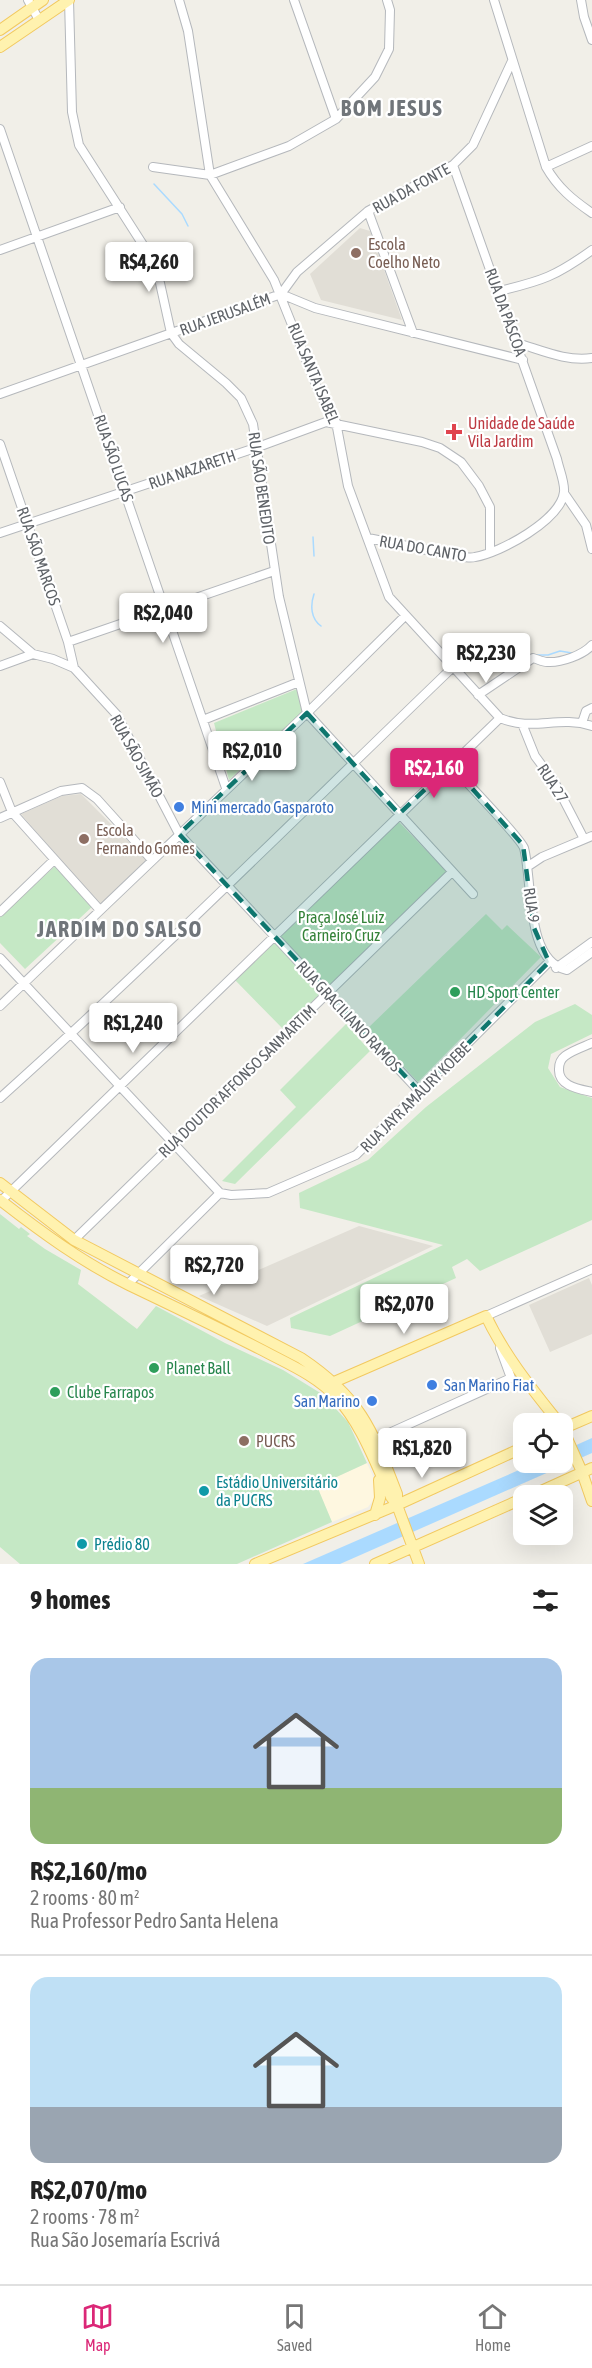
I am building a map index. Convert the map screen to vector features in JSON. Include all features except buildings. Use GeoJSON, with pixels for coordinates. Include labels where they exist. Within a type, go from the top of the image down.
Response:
{"type":"FeatureCollection","features":[{"type":"Feature","properties":{"kind":"main road"},"geometry":{"type":"LineString","coordinates":[[0,30],[30,4],[43,0]]}},
{"type":"Feature","properties":{"kind":"main road"},"geometry":{"type":"LineString","coordinates":[[0,47],[69,0]]}},
{"type":"Feature","properties":{"kind":"main road"},"geometry":{"type":"LineString","coordinates":[[0,1184],[74,1240],[300,1358],[355,1406],[367,1421],[397,1494],[399,1509]]}},
{"type":"Feature","properties":{"kind":"main road"},"geometry":{"type":"LineString","coordinates":[[0,1200],[66,1250],[128,1284],[330,1384],[357,1425],[399,1509],[418,1564]]}},
{"type":"Feature","properties":{"kind":"main road"},"geometry":{"type":"LineString","coordinates":[[175,1306],[181,1295]]}},
{"type":"Feature","properties":{"kind":"main road"},"geometry":{"type":"LineString","coordinates":[[330,1384],[486,1316],[499,1343],[551,1413]]}},
{"type":"Feature","properties":{"kind":"main road"},"geometry":{"type":"LineString","coordinates":[[573,1423],[592,1416]]}},
{"type":"Feature","properties":{"kind":"main road"},"geometry":{"type":"LineString","coordinates":[[573,1447],[585,1468],[592,1501]]}},
{"type":"Feature","properties":{"kind":"main road"},"geometry":{"type":"LineString","coordinates":[[255,1564],[375,1515],[399,1509],[513,1452]]}},
{"type":"Feature","properties":{"kind":"main road"},"geometry":{"type":"LineString","coordinates":[[552,1485],[585,1468]]}},
{"type":"Feature","properties":{"kind":"main road"},"geometry":{"type":"LineString","coordinates":[[375,1515],[380,1498],[378,1469]]}},
{"type":"Feature","properties":{"kind":"main road"},"geometry":{"type":"LineString","coordinates":[[375,1564],[412,1542],[513,1502]]}},
{"type":"Feature","properties":{"kind":"street"},"geometry":{"type":"LineString","coordinates":[[69,0],[72,112],[79,145],[145,248],[160,283],[171,333]]}},
{"type":"Feature","properties":{"kind":"street","name":"RUA SANTA ISABEL"},"geometry":{"type":"LineString","coordinates":[[179,0],[188,31],[210,175],[274,280],[319,392],[336,423],[348,486],[389,597],[500,718]]}},
{"type":"Feature","properties":{"kind":"street"},"geometry":{"type":"LineString","coordinates":[[294,0],[336,119]]}},
{"type":"Feature","properties":{"kind":"street"},"geometry":{"type":"LineString","coordinates":[[153,166],[210,175],[290,146],[336,119],[375,77],[389,49],[390,10],[387,0]]}},
{"type":"Feature","properties":{"kind":"street"},"geometry":{"type":"LineString","coordinates":[[494,0],[546,167],[554,182],[568,197],[592,213]]}},
{"type":"Feature","properties":{"kind":"street"},"geometry":{"type":"LineString","coordinates":[[581,0],[592,40]]}},
{"type":"Feature","properties":{"kind":"street"},"geometry":{"type":"LineString","coordinates":[[30,4],[39,20]]}},
{"type":"Feature","properties":{"kind":"street","name":"RUA DA FONTE"},"geometry":{"type":"LineString","coordinates":[[280,294],[297,272],[368,211],[453,165],[472,145],[512,60]]}},
{"type":"Feature","properties":{"kind":"street","name":"RUA SÃO LUCAS"},"geometry":{"type":"LineString","coordinates":[[0,129],[226,788]]}},
{"type":"Feature","properties":{"kind":"street"},"geometry":{"type":"LineString","coordinates":[[546,167],[592,146]]}},
{"type":"Feature","properties":{"kind":"street","name":"RUA DA PÁSCOA"},"geometry":{"type":"LineString","coordinates":[[453,165],[518,343],[557,459],[564,493]]}},
{"type":"Feature","properties":{"kind":"street"},"geometry":{"type":"LineString","coordinates":[[0,250],[120,207]]}},
{"type":"Feature","properties":{"kind":"street"},"geometry":{"type":"LineString","coordinates":[[368,211],[413,333]]}},
{"type":"Feature","properties":{"kind":"street"},"geometry":{"type":"LineString","coordinates":[[499,291],[539,282],[562,272],[592,250]]}},
{"type":"Feature","properties":{"kind":"street","name":"RUA JERUSALÉM"},"geometry":{"type":"LineString","coordinates":[[0,394],[280,294],[315,308],[523,360]]}},
{"type":"Feature","properties":{"kind":"street","name":"RUA SÃO BENEDITO"},"geometry":{"type":"LineString","coordinates":[[171,333],[241,398],[253,424],[274,571],[307,713],[473,894]]}},
{"type":"Feature","properties":{"kind":"street"},"geometry":{"type":"LineString","coordinates":[[518,343],[566,358],[581,360],[592,358]]}},
{"type":"Feature","properties":{"kind":"street","name":"RUA NAZARETH"},"geometry":{"type":"LineString","coordinates":[[0,533],[326,422],[422,442],[440,448],[461,462],[479,486],[490,507],[490,552]]}},
{"type":"Feature","properties":{"kind":"street","name":"RUA SÃO MARCOS"},"geometry":{"type":"LineString","coordinates":[[0,444],[29,523],[68,642],[74,668]]}},
{"type":"Feature","properties":{"kind":"street"},"geometry":{"type":"LineString","coordinates":[[564,493],[586,525],[592,549]]}},
{"type":"Feature","properties":{"kind":"street","name":"RUA DO CANTO"},"geometry":{"type":"LineString","coordinates":[[368,538],[461,557],[475,557],[504,547],[540,525],[555,510],[564,493]]}},
{"type":"Feature","properties":{"kind":"street"},"geometry":{"type":"LineString","coordinates":[[68,642],[274,571]]}},
{"type":"Feature","properties":{"kind":"street"},"geometry":{"type":"LineString","coordinates":[[0,1006],[99,909],[307,713],[405,616]]}},
{"type":"Feature","properties":{"kind":"street","name":"RUA SÃO SIMÃO"},"geometry":{"type":"LineString","coordinates":[[0,626],[33,654],[74,668],[117,716],[179,834]]}},
{"type":"Feature","properties":{"kind":"street"},"geometry":{"type":"LineString","coordinates":[[478,695],[533,658],[547,662],[586,651],[592,645]]}},
{"type":"Feature","properties":{"kind":"street"},"geometry":{"type":"LineString","coordinates":[[0,666],[33,654]]}},
{"type":"Feature","properties":{"kind":"street"},"geometry":{"type":"LineString","coordinates":[[0,1098],[71,1034],[452,668]]}},
{"type":"Feature","properties":{"kind":"street"},"geometry":{"type":"LineString","coordinates":[[203,720],[299,682]]}},
{"type":"Feature","properties":{"kind":"street"},"geometry":{"type":"LineString","coordinates":[[582,723],[586,711],[592,708]]}},
{"type":"Feature","properties":{"kind":"street"},"geometry":{"type":"LineString","coordinates":[[0,1200],[500,718],[523,726],[554,722],[582,723],[592,726]]}},
{"type":"Feature","properties":{"kind":"street","name":"RUA 27"},"geometry":{"type":"LineString","coordinates":[[523,726],[535,756],[555,783],[588,837]]}},
{"type":"Feature","properties":{"kind":"street","name":"RUA 9"},"geometry":{"type":"LineString","coordinates":[[451,765],[523,845],[534,928],[553,965]]}},
{"type":"Feature","properties":{"kind":"street"},"geometry":{"type":"LineString","coordinates":[[0,782],[12,812],[99,909]]}},
{"type":"Feature","properties":{"kind":"street"},"geometry":{"type":"LineString","coordinates":[[0,818],[61,791],[82,788],[97,799],[152,860]]}},
{"type":"Feature","properties":{"kind":"street","name":"RUA GRACILIANO RAMOS"},"geometry":{"type":"LineString","coordinates":[[179,834],[420,1092]]}},
{"type":"Feature","properties":{"kind":"street"},"geometry":{"type":"LineString","coordinates":[[527,867],[542,857],[588,837]]}},
{"type":"Feature","properties":{"kind":"street"},"geometry":{"type":"LineString","coordinates":[[0,912],[54,860]]}},
{"type":"Feature","properties":{"kind":"street","name":"RUA DOUTOR AFFONSO SANMARTIM"},"geometry":{"type":"LineString","coordinates":[[74,1240],[453,872]]}},
{"type":"Feature","properties":{"kind":"street","name":"RUA JAYR AMAURY KOEBE"},"geometry":{"type":"LineString","coordinates":[[219,1193],[231,1195],[268,1193],[356,1155],[553,965],[592,942]]}},
{"type":"Feature","properties":{"kind":"street"},"geometry":{"type":"LineString","coordinates":[[553,965],[567,970],[592,952]]}},
{"type":"Feature","properties":{"kind":"street"},"geometry":{"type":"LineString","coordinates":[[0,958],[219,1193],[128,1284]]}},
{"type":"Feature","properties":{"kind":"street"},"geometry":{"type":"LineString","coordinates":[[592,1043],[567,1054],[561,1060],[559,1071],[562,1080],[570,1086],[592,1092]]}},
{"type":"Feature","properties":{"kind":"street"},"geometry":{"type":"LineString","coordinates":[[486,1316],[592,1269]]}},
{"type":"Feature","properties":{"kind":"street"},"geometry":{"type":"LineString","coordinates":[[376,1439],[510,1378],[499,1343]]}},
{"type":"Feature","properties":{"kind":"highlighted area"},"geometry":{"type":"Polygon","coordinates":[[[307,713],[399,814],[451,765],[523,845],[534,928],[549,962],[420,1092],[179,834],[307,713]]]}},
{"type":"Feature","properties":{"kind":"shaded area","name":"Escola Coelho Neto"},"geometry":{"type":"Polygon","coordinates":[[[360,228],[370,231],[402,320],[321,300],[310,274],[360,228]]]}},
{"type":"Feature","properties":{"kind":"shaded area","name":"Escola Fernando Gomes"},"geometry":{"type":"Polygon","coordinates":[[[81,794],[147,860],[100,906],[21,814],[62,796],[81,794]]]}},
{"type":"Feature","properties":{"kind":"shaded area"},"geometry":{"type":"Polygon","coordinates":[[[359,1226],[433,1246],[267,1326],[199,1296],[359,1226]]]}},
{"type":"Feature","properties":{"kind":"shaded area"},"geometry":{"type":"Polygon","coordinates":[[[589,1278],[592,1285],[592,1334],[550,1352],[529,1305],[589,1278]]]}},
{"type":"Feature","properties":{"kind":"shaded area"},"geometry":{"type":"Polygon","coordinates":[[[367,1463],[377,1485],[376,1497],[368,1507],[332,1522],[316,1486],[367,1463]]]}},
{"type":"Feature","properties":{"kind":"green space"},"geometry":{"type":"Polygon","coordinates":[[[297,689],[303,711],[229,780],[214,723],[297,689]]]}},
{"type":"Feature","properties":{"kind":"green space","name":"Praça José Luiz Carneiro Cruz"},"geometry":{"type":"Polygon","coordinates":[[[399,822],[447,872],[284,1030],[235,980],[399,822]]]}},
{"type":"Feature","properties":{"kind":"green space"},"geometry":{"type":"Polygon","coordinates":[[[55,866],[93,906],[25,969],[0,943],[0,917],[55,866]]]}},
{"type":"Feature","properties":{"kind":"green space","name":"HD Sport Center"},"geometry":{"type":"Polygon","coordinates":[[[486,914],[502,930],[507,925],[541,957],[418,1082],[368,1028],[486,914]]]}},
{"type":"Feature","properties":{"kind":"green space"},"geometry":{"type":"Polygon","coordinates":[[[575,1004],[592,1015],[592,1034],[551,1054],[548,1068],[560,1087],[592,1098],[592,1220],[480,1271],[467,1259],[452,1267],[456,1278],[330,1336],[291,1328],[290,1318],[443,1245],[300,1208],[299,1193],[368,1160],[426,1107],[535,1022],[575,1004]]]}},
{"type":"Feature","properties":{"kind":"green space"},"geometry":{"type":"Polygon","coordinates":[[[346,1024],[370,1051],[235,1184],[222,1181],[296,1107],[280,1090],[346,1024]]]}},
{"type":"Feature","properties":{"kind":"green space"},"geometry":{"type":"Polygon","coordinates":[[[0,1214],[19,1229],[21,1227],[30,1234],[27,1236],[45,1249],[81,1270],[78,1284],[137,1329],[156,1306],[225,1343],[283,1370],[322,1394],[348,1422],[367,1463],[317,1486],[332,1522],[237,1564],[20,1564],[0,1547],[0,1214]]]}},
{"type":"Feature","properties":{"kind":"water"},"geometry":{"type":"Polygon","coordinates":[[[592,1438],[592,1453],[573,1461],[573,1447],[592,1438]]]}},
{"type":"Feature","properties":{"kind":"water"},"geometry":{"type":"Polygon","coordinates":[[[513,1473],[547,1473],[519,1485],[513,1485],[513,1488],[340,1564],[303,1564],[513,1473]]]}},
{"type":"Feature","properties":{"kind":"waterway"},"geometry":{"type":"LineString","coordinates":[[154,184],[182,214],[188,226]]}},
{"type":"Feature","properties":{"kind":"waterway"},"geometry":{"type":"LineString","coordinates":[[313,537],[314,556]]}},
{"type":"Feature","properties":{"kind":"waterway"},"geometry":{"type":"LineString","coordinates":[[314,594],[312,612],[315,620],[321,626]]}},
{"type":"Feature","properties":{"kind":"waterway"},"geometry":{"type":"LineString","coordinates":[[536,655],[548,655],[560,651],[572,653]]}},
{"type":"Feature","properties":{"kind":"place","name":"Escola Coelho Neto"},"geometry":{"type":"Point","coordinates":[356,253]}},
{"type":"Feature","properties":{"kind":"place","name":"Unidade de Saúde Vila Jardim"},"geometry":{"type":"Point","coordinates":[454,432]}},
{"type":"Feature","properties":{"kind":"place","name":"Mini mercado Gasparoto"},"geometry":{"type":"Point","coordinates":[179,807]}},
{"type":"Feature","properties":{"kind":"place","name":"Escola Fernando Gomes"},"geometry":{"type":"Point","coordinates":[84,839]}},
{"type":"Feature","properties":{"kind":"place","name":"HD Sport Center"},"geometry":{"type":"Point","coordinates":[455,992]}},
{"type":"Feature","properties":{"kind":"place","name":"Planet Ball"},"geometry":{"type":"Point","coordinates":[154,1368]}},
{"type":"Feature","properties":{"kind":"place","name":"San Marino Fiat"},"geometry":{"type":"Point","coordinates":[432,1385]}},
{"type":"Feature","properties":{"kind":"place","name":"Clube Farrapos"},"geometry":{"type":"Point","coordinates":[55,1392]}},
{"type":"Feature","properties":{"kind":"place","name":"San Marino"},"geometry":{"type":"Point","coordinates":[372,1401]}},
{"type":"Feature","properties":{"kind":"place","name":"PUCRS"},"geometry":{"type":"Point","coordinates":[244,1441]}},
{"type":"Feature","properties":{"kind":"place","name":"Estádio Universitário da PUCRS"},"geometry":{"type":"Point","coordinates":[204,1491]}},
{"type":"Feature","properties":{"kind":"place","name":"Prédio 80"},"geometry":{"type":"Point","coordinates":[82,1544]}},
{"type":"Feature","properties":{"kind":"district","name":"BOM JESUS"},"geometry":{"type":"Point","coordinates":[392,108]}},
{"type":"Feature","properties":{"kind":"district","name":"JARDIM DO SALSO"},"geometry":{"type":"Point","coordinates":[120,929]}}]}
